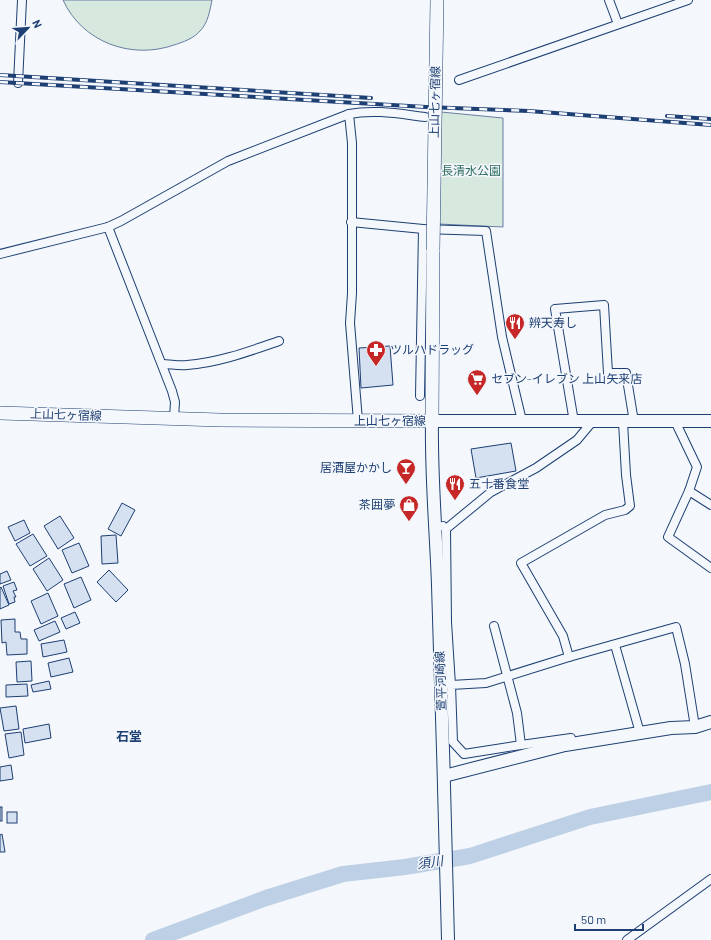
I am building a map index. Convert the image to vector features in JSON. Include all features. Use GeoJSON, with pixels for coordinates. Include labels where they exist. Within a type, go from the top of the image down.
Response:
{"type":"FeatureCollection","features":[{"type":"Feature","properties":{"kind":"main road","name":"上山七ヶ宿線"},"geometry":{"type":"LineString","coordinates":[[0,413],[220,420],[432,421],[437,0]]}},
{"type":"Feature","properties":{"kind":"street"},"geometry":{"type":"LineString","coordinates":[[18,83],[22,0]]}},
{"type":"Feature","properties":{"kind":"street"},"geometry":{"type":"LineString","coordinates":[[609,0],[618,24]]}},
{"type":"Feature","properties":{"kind":"street"},"geometry":{"type":"LineString","coordinates":[[459,80],[688,0]]}},
{"type":"Feature","properties":{"kind":"street"},"geometry":{"type":"LineString","coordinates":[[0,254],[108,227],[122,221],[228,160],[349,114],[360,112],[389,112],[425,117]]}},
{"type":"Feature","properties":{"kind":"street"},"geometry":{"type":"LineString","coordinates":[[349,114],[352,142],[352,294],[350,323],[358,421]]}},
{"type":"Feature","properties":{"kind":"street"},"geometry":{"type":"LineString","coordinates":[[351,222],[423,229],[486,231],[502,337],[522,421]]}},
{"type":"Feature","properties":{"kind":"street"},"geometry":{"type":"LineString","coordinates":[[108,227],[172,391],[175,402],[174,418]]}},
{"type":"Feature","properties":{"kind":"street"},"geometry":{"type":"LineString","coordinates":[[420,396],[423,229]]}},
{"type":"Feature","properties":{"kind":"street"},"geometry":{"type":"LineString","coordinates":[[569,657],[563,636],[521,564],[605,515],[625,510],[630,506],[626,475],[628,422],[626,372],[608,373],[604,306],[555,308],[574,422]]}},
{"type":"Feature","properties":{"kind":"street"},"geometry":{"type":"LineString","coordinates":[[162,364],[185,365],[203,363],[247,352],[279,341]]}},
{"type":"Feature","properties":{"kind":"street"},"geometry":{"type":"LineString","coordinates":[[432,421],[711,421]]}},
{"type":"Feature","properties":{"kind":"street","name":"萱平河崎線"},"geometry":{"type":"LineString","coordinates":[[432,421],[431,460],[435,520],[445,788],[448,940]]}},
{"type":"Feature","properties":{"kind":"street"},"geometry":{"type":"LineString","coordinates":[[675,421],[697,467],[689,491],[668,537],[711,568]]}},
{"type":"Feature","properties":{"kind":"street"},"geometry":{"type":"LineString","coordinates":[[446,529],[491,492],[536,468],[577,440],[592,422]]}},
{"type":"Feature","properties":{"kind":"street"},"geometry":{"type":"LineString","coordinates":[[689,491],[711,505]]}},
{"type":"Feature","properties":{"kind":"street"},"geometry":{"type":"LineString","coordinates":[[435,520],[446,529]]}},
{"type":"Feature","properties":{"kind":"street"},"geometry":{"type":"LineString","coordinates":[[446,529],[447,622],[453,742],[464,754],[582,737],[601,739]]}},
{"type":"Feature","properties":{"kind":"street"},"geometry":{"type":"LineString","coordinates":[[494,626],[517,713],[521,745]]}},
{"type":"Feature","properties":{"kind":"street"},"geometry":{"type":"LineString","coordinates":[[451,685],[486,683],[569,657],[676,627],[695,727]]}},
{"type":"Feature","properties":{"kind":"street"},"geometry":{"type":"LineString","coordinates":[[614,645],[640,733]]}},
{"type":"Feature","properties":{"kind":"street"},"geometry":{"type":"LineString","coordinates":[[444,776],[565,746],[671,728],[695,727],[711,722]]}},
{"type":"Feature","properties":{"kind":"street"},"geometry":{"type":"LineString","coordinates":[[627,940],[711,879]]}},
{"type":"Feature","properties":{"kind":"green space"},"geometry":{"type":"Polygon","coordinates":[[[63,0],[212,0],[203,28],[194,36],[174,45],[158,49],[141,50],[110,44],[95,37],[82,27],[71,15],[63,0]]]}},
{"type":"Feature","properties":{"kind":"green space","name":"長清水公園"},"geometry":{"type":"Polygon","coordinates":[[[441,112],[503,118],[503,227],[439,224],[441,112]]]}},
{"type":"Feature","properties":{"kind":"building","name":"ツルハドラッグ"},"geometry":{"type":"Polygon","coordinates":[[[390,346],[393,385],[361,388],[359,348],[390,346]]]}},
{"type":"Feature","properties":{"kind":"building"},"geometry":{"type":"Polygon","coordinates":[[[511,443],[516,471],[476,478],[471,449],[511,443]]]}},
{"type":"Feature","properties":{"kind":"building"},"geometry":{"type":"Polygon","coordinates":[[[122,503],[135,510],[121,536],[108,529],[122,503]]]}},
{"type":"Feature","properties":{"kind":"building"},"geometry":{"type":"Polygon","coordinates":[[[60,516],[74,538],[58,549],[44,526],[60,516]]]}},
{"type":"Feature","properties":{"kind":"building"},"geometry":{"type":"Polygon","coordinates":[[[24,520],[30,533],[15,541],[8,527],[24,520]]]}},
{"type":"Feature","properties":{"kind":"building"},"geometry":{"type":"Polygon","coordinates":[[[33,534],[47,556],[30,566],[16,544],[33,534]]]}},
{"type":"Feature","properties":{"kind":"building"},"geometry":{"type":"Polygon","coordinates":[[[116,535],[118,563],[102,564],[101,536],[116,535]]]}},
{"type":"Feature","properties":{"kind":"building"},"geometry":{"type":"Polygon","coordinates":[[[79,543],[89,566],[72,573],[62,550],[79,543]]]}},
{"type":"Feature","properties":{"kind":"building"},"geometry":{"type":"Polygon","coordinates":[[[49,558],[63,580],[47,591],[33,569],[49,558]]]}},
{"type":"Feature","properties":{"kind":"building"},"geometry":{"type":"Polygon","coordinates":[[[109,570],[128,590],[116,602],[97,582],[109,570]]]}},
{"type":"Feature","properties":{"kind":"building"},"geometry":{"type":"Polygon","coordinates":[[[7,571],[11,580],[0,584],[0,574],[7,571]]]}},
{"type":"Feature","properties":{"kind":"building"},"geometry":{"type":"Polygon","coordinates":[[[81,577],[91,600],[74,608],[64,584],[81,577]]]}},
{"type":"Feature","properties":{"kind":"building"},"geometry":{"type":"Polygon","coordinates":[[[14,582],[17,590],[13,591],[16,597],[14,597],[15,602],[9,604],[3,586],[14,582]]]}},
{"type":"Feature","properties":{"kind":"building"},"geometry":{"type":"Polygon","coordinates":[[[1,587],[9,605],[0,609],[0,588],[1,587]]]}},
{"type":"Feature","properties":{"kind":"building"},"geometry":{"type":"Polygon","coordinates":[[[48,593],[58,616],[41,624],[31,601],[48,593]]]}},
{"type":"Feature","properties":{"kind":"building"},"geometry":{"type":"Polygon","coordinates":[[[75,612],[80,623],[66,629],[61,618],[75,612]]]}},
{"type":"Feature","properties":{"kind":"building"},"geometry":{"type":"Polygon","coordinates":[[[15,619],[15,632],[20,632],[21,639],[27,639],[27,654],[7,655],[6,642],[2,643],[1,620],[15,619]]]}},
{"type":"Feature","properties":{"kind":"building"},"geometry":{"type":"Polygon","coordinates":[[[55,621],[60,632],[39,641],[34,630],[55,621]]]}},
{"type":"Feature","properties":{"kind":"building"},"geometry":{"type":"Polygon","coordinates":[[[64,640],[67,652],[43,657],[41,644],[64,640]]]}},
{"type":"Feature","properties":{"kind":"building"},"geometry":{"type":"Polygon","coordinates":[[[69,658],[73,672],[51,677],[48,663],[69,658]]]}},
{"type":"Feature","properties":{"kind":"building"},"geometry":{"type":"Polygon","coordinates":[[[31,661],[32,681],[17,682],[16,662],[31,661]]]}},
{"type":"Feature","properties":{"kind":"building"},"geometry":{"type":"Polygon","coordinates":[[[49,681],[51,689],[33,692],[31,685],[49,681]]]}},
{"type":"Feature","properties":{"kind":"building"},"geometry":{"type":"Polygon","coordinates":[[[27,684],[28,696],[6,697],[6,685],[27,684]]]}},
{"type":"Feature","properties":{"kind":"building"},"geometry":{"type":"Polygon","coordinates":[[[16,706],[19,729],[4,731],[0,708],[16,706]]]}},
{"type":"Feature","properties":{"kind":"building"},"geometry":{"type":"Polygon","coordinates":[[[49,724],[51,738],[25,743],[23,729],[49,724]]]}},
{"type":"Feature","properties":{"kind":"building"},"geometry":{"type":"Polygon","coordinates":[[[21,732],[24,755],[9,758],[5,734],[21,732]]]}},
{"type":"Feature","properties":{"kind":"building"},"geometry":{"type":"Polygon","coordinates":[[[11,765],[13,779],[0,781],[0,767],[11,765]]]}},
{"type":"Feature","properties":{"kind":"building"},"geometry":{"type":"Polygon","coordinates":[[[0,807],[2,807],[2,821],[0,821],[0,807]]]}},
{"type":"Feature","properties":{"kind":"building"},"geometry":{"type":"Polygon","coordinates":[[[7,812],[17,812],[17,823],[7,823],[7,812]]]}},
{"type":"Feature","properties":{"kind":"building"},"geometry":{"type":"Polygon","coordinates":[[[2,834],[5,852],[0,852],[0,835],[2,834]]]}},
{"type":"Feature","properties":{"kind":"waterway","name":"須川"},"geometry":{"type":"LineString","coordinates":[[153,940],[266,898],[343,874],[405,867],[470,856],[590,817],[711,792]]}},
{"type":"Feature","properties":{"kind":"railway"},"geometry":{"type":"LineString","coordinates":[[0,75],[371,98]]}},
{"type":"Feature","properties":{"kind":"railway"},"geometry":{"type":"LineString","coordinates":[[0,82],[426,107],[529,111],[711,125]]}},
{"type":"Feature","properties":{"kind":"railway"},"geometry":{"type":"LineString","coordinates":[[667,116],[711,119]]}},
{"type":"Feature","properties":{"kind":"place","name":"辨天寿し"},"geometry":{"type":"Point","coordinates":[515,340]}},
{"type":"Feature","properties":{"kind":"place","name":"ツルハドラッグ"},"geometry":{"type":"Point","coordinates":[376,367]}},
{"type":"Feature","properties":{"kind":"place","name":"セブン-イレブン 上山矢来店"},"geometry":{"type":"Point","coordinates":[477,396]}},
{"type":"Feature","properties":{"kind":"place","name":"居酒屋かかし"},"geometry":{"type":"Point","coordinates":[406,485]}},
{"type":"Feature","properties":{"kind":"place","name":"五十番食堂"},"geometry":{"type":"Point","coordinates":[455,501]}},
{"type":"Feature","properties":{"kind":"place","name":"茶囲夢"},"geometry":{"type":"Point","coordinates":[409,522]}},
{"type":"Feature","properties":{"kind":"district","name":"石堂"},"geometry":{"type":"Point","coordinates":[129,736]}}]}
